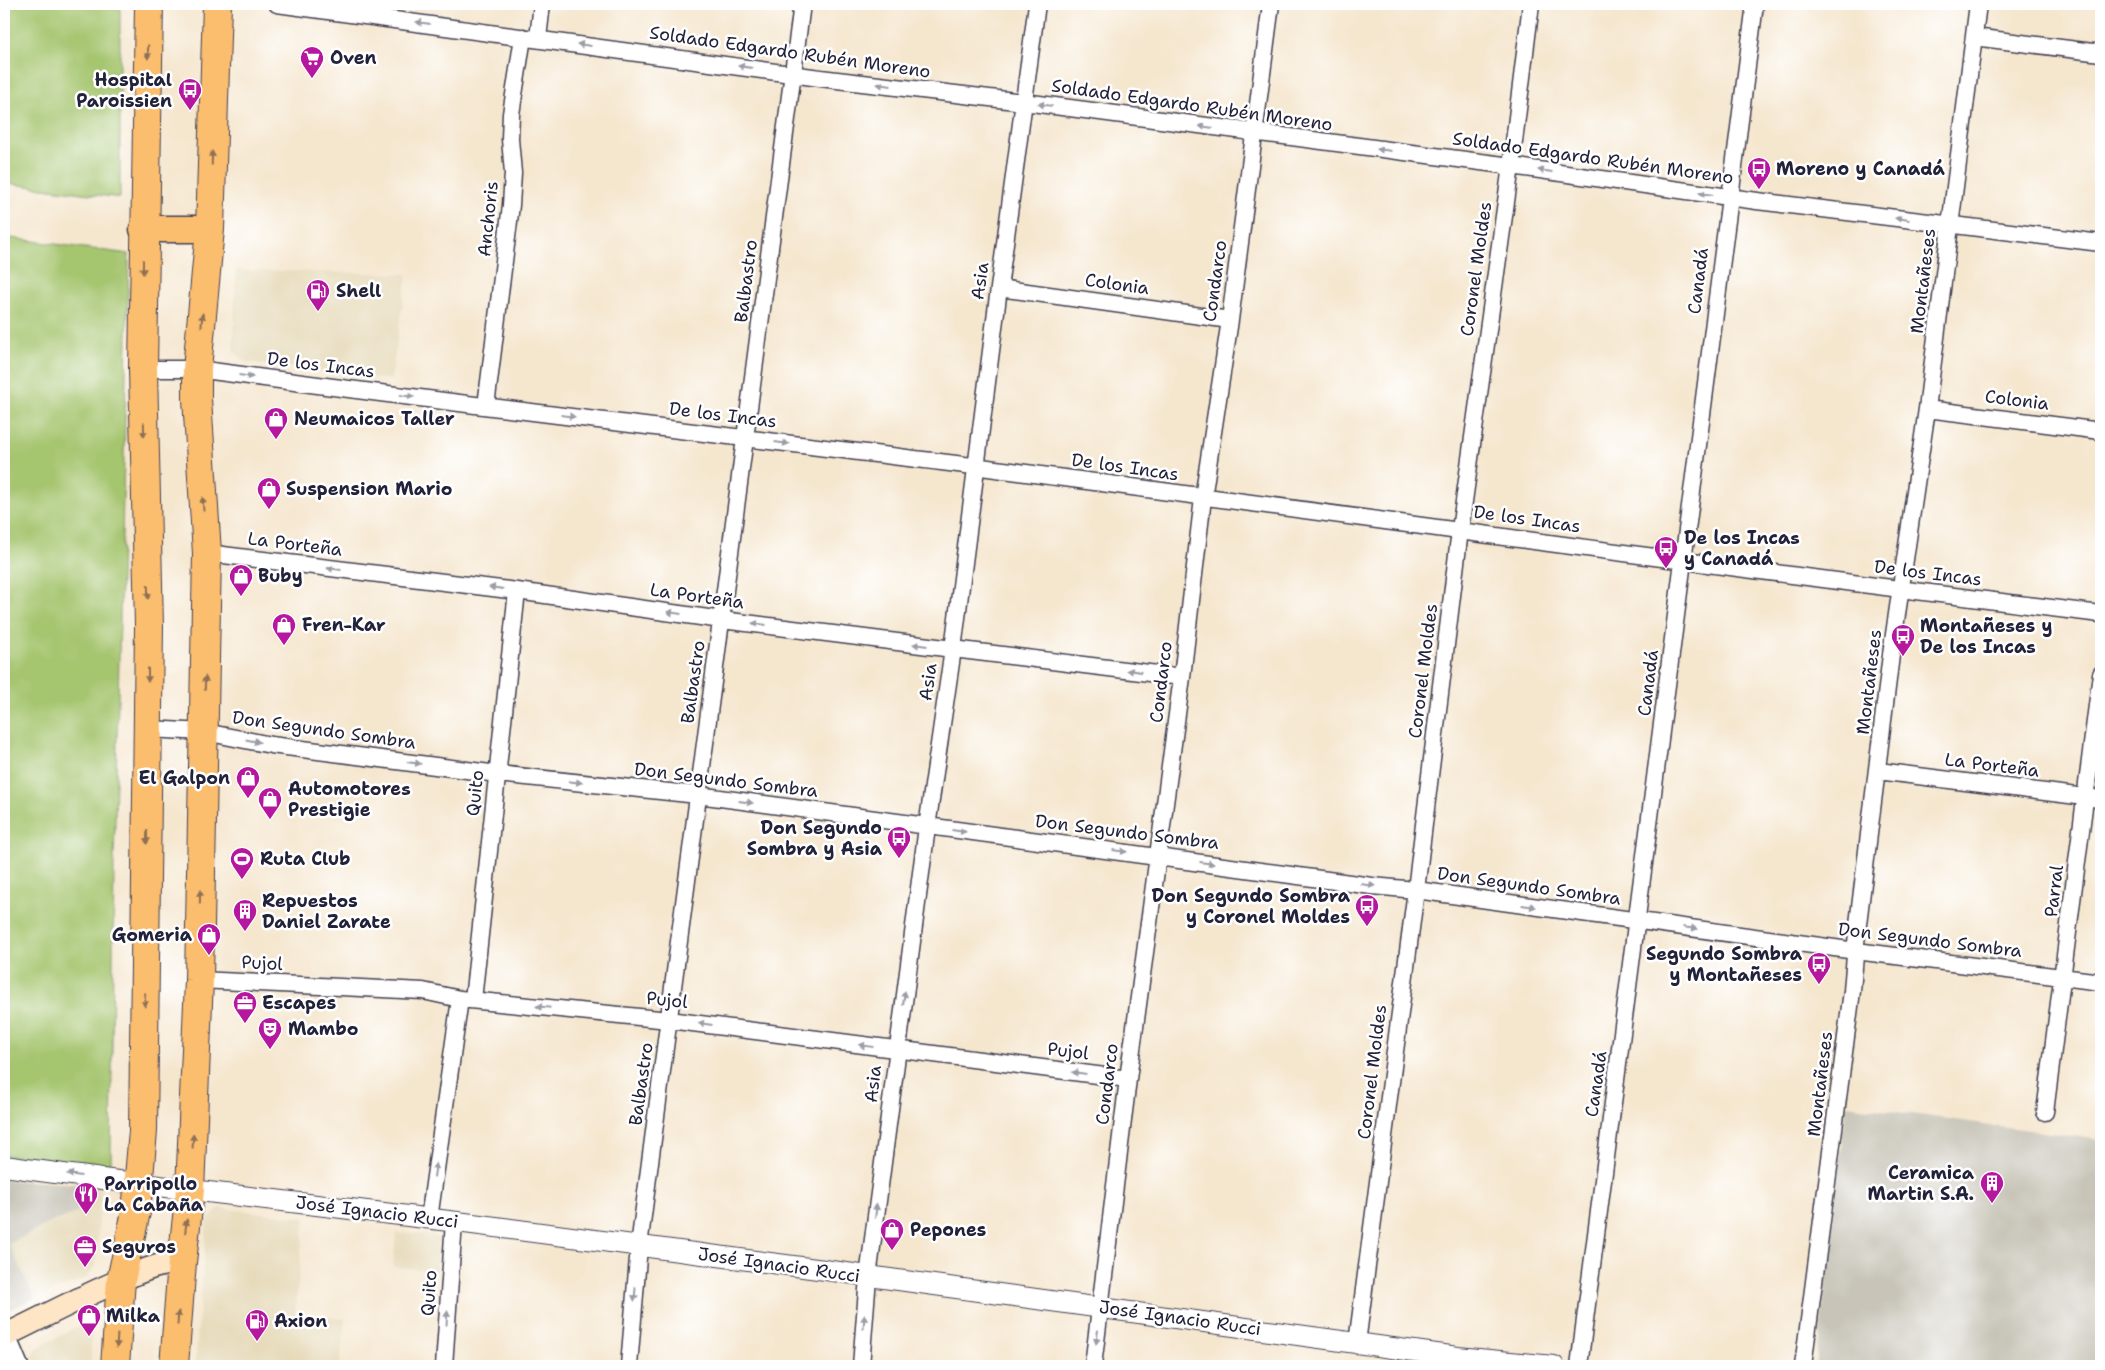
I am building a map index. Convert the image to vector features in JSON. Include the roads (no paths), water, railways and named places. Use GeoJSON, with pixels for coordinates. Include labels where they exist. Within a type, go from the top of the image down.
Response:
{"type":"FeatureCollection","features":[{"type":"Feature","properties":{"kind":"highway"},"geometry":{"type":"LineString","coordinates":[[115,1366],[121,1280],[136,1212],[143,1131],[152,729],[142,369],[149,4]]}},
{"type":"Feature","properties":{"kind":"highway"},"geometry":{"type":"LineString","coordinates":[[174,1366],[190,1190],[199,980],[205,732],[206,553],[197,369],[210,229],[217,4]]}},
{"type":"Feature","properties":{"kind":"main road"},"geometry":{"type":"LineString","coordinates":[[144,230],[210,229]]}},
{"type":"Feature","properties":{"kind":"main road"},"geometry":{"type":"LineString","coordinates":[[5,1333],[121,1280],[165,1263],[182,1262]]}},
{"type":"Feature","properties":{"kind":"street","name":"Soldado Edgardo Rubén Moreno"},"geometry":{"type":"LineString","coordinates":[[277,4],[793,74],[1024,102],[1254,134],[1511,166],[1728,197],[2101,243]]}},
{"type":"Feature","properties":{"kind":"street","name":"Anchoris"},"geometry":{"type":"LineString","coordinates":[[486,406],[511,205],[513,173],[510,139],[511,114],[531,37],[542,4]]}},
{"type":"Feature","properties":{"kind":"street","name":"Balbastro"},"geometry":{"type":"LineString","coordinates":[[628,1366],[639,1246],[802,4]]}},
{"type":"Feature","properties":{"kind":"street","name":"Asia"},"geometry":{"type":"LineString","coordinates":[[861,1366],[868,1277],[927,827],[953,649],[1037,4]]}},
{"type":"Feature","properties":{"kind":"street","name":"Condarco"},"geometry":{"type":"LineString","coordinates":[[1093,1366],[1128,1079],[1182,676],[1203,498],[1230,320],[1271,4]]}},
{"type":"Feature","properties":{"kind":"street","name":"Coronel Moldes"},"geometry":{"type":"LineString","coordinates":[[1357,1343],[1416,890],[1460,530],[1511,166],[1530,4]]}},
{"type":"Feature","properties":{"kind":"street","name":"Canadá"},"geometry":{"type":"LineString","coordinates":[[1579,1366],[1754,4]]}},
{"type":"Feature","properties":{"kind":"street","name":"Montañeses"},"geometry":{"type":"LineString","coordinates":[[1803,1366],[1856,951],[1891,655],[1927,409],[1978,4]]}},
{"type":"Feature","properties":{"kind":"street"},"geometry":{"type":"LineString","coordinates":[[1974,37],[2101,53]]}},
{"type":"Feature","properties":{"kind":"street","name":"Colonia"},"geometry":{"type":"LineString","coordinates":[[999,288],[1230,320]]}},
{"type":"Feature","properties":{"kind":"street","name":"De los Incas"},"geometry":{"type":"LineString","coordinates":[[142,369],[197,369],[976,467],[1901,590],[2101,614]]}},
{"type":"Feature","properties":{"kind":"street","name":"Colonia"},"geometry":{"type":"LineString","coordinates":[[1927,409],[2101,431]]}},
{"type":"Feature","properties":{"kind":"street","name":"La Porteña"},"geometry":{"type":"LineString","coordinates":[[206,553],[517,591],[722,620],[1182,676]]}},
{"type":"Feature","properties":{"kind":"street","name":"Quito"},"geometry":{"type":"LineString","coordinates":[[428,1219],[466,999],[498,774],[517,591]]}},
{"type":"Feature","properties":{"kind":"street","name":"Parral"},"geometry":{"type":"LineString","coordinates":[[2045,1112],[2063,977],[2093,798],[2101,674]]}},
{"type":"Feature","properties":{"kind":"street","name":"Don Segundo Sombra"},"geometry":{"type":"LineString","coordinates":[[152,729],[205,732],[271,745],[498,774],[698,795],[1372,886],[1416,890],[1856,951],[2101,982]]}},
{"type":"Feature","properties":{"kind":"street","name":"La Porteña"},"geometry":{"type":"LineString","coordinates":[[1878,771],[2093,798]]}},
{"type":"Feature","properties":{"kind":"street","name":"Pujol"},"geometry":{"type":"LineString","coordinates":[[199,980],[423,991],[466,999],[669,1020],[1128,1079]]}},
{"type":"Feature","properties":{"kind":"street","name":"José Ignacio Rucci"},"geometry":{"type":"LineString","coordinates":[[4,1166],[139,1185],[454,1222],[1101,1307],[1357,1343],[1458,1361],[1554,1366]]}},
{"type":"Feature","properties":{"kind":"street","name":"Quito"},"geometry":{"type":"LineString","coordinates":[[444,1366],[454,1222]]}},
{"type":"Feature","properties":{"kind":"street"},"geometry":{"type":"LineString","coordinates":[[5,1333],[20,1366]]}},
{"type":"Feature","properties":{"kind":"place","name":"Oven"},"geometry":{"type":"Point","coordinates":[312,79]}},
{"type":"Feature","properties":{"kind":"place","name":"Hospital Paroissien"},"geometry":{"type":"Point","coordinates":[190,111]}},
{"type":"Feature","properties":{"kind":"place","name":"Moreno y Canadá"},"geometry":{"type":"Point","coordinates":[1759,190]}},
{"type":"Feature","properties":{"kind":"place","name":"Shell"},"geometry":{"type":"Point","coordinates":[318,312]}},
{"type":"Feature","properties":{"kind":"place","name":"Neumaicos Taller"},"geometry":{"type":"Point","coordinates":[276,440]}},
{"type":"Feature","properties":{"kind":"place","name":"Suspension Mario"},"geometry":{"type":"Point","coordinates":[269,510]}},
{"type":"Feature","properties":{"kind":"place","name":"De los Incas y Canadá"},"geometry":{"type":"Point","coordinates":[1666,569]}},
{"type":"Feature","properties":{"kind":"place","name":"Buby"},"geometry":{"type":"Point","coordinates":[241,597]}},
{"type":"Feature","properties":{"kind":"place","name":"Fren-Kar"},"geometry":{"type":"Point","coordinates":[284,646]}},
{"type":"Feature","properties":{"kind":"place","name":"Montañeses y De los Incas"},"geometry":{"type":"Point","coordinates":[1903,657]}},
{"type":"Feature","properties":{"kind":"place","name":"El Galpon"},"geometry":{"type":"Point","coordinates":[248,799]}},
{"type":"Feature","properties":{"kind":"place","name":"Automotores Prestigie"},"geometry":{"type":"Point","coordinates":[270,820]}},
{"type":"Feature","properties":{"kind":"place","name":"Don Segundo Sombra y Asia"},"geometry":{"type":"Point","coordinates":[899,859]}},
{"type":"Feature","properties":{"kind":"place","name":"Ruta Club"},"geometry":{"type":"Point","coordinates":[242,880]}},
{"type":"Feature","properties":{"kind":"place","name":"Don Segundo Sombra y Coronel Moldes"},"geometry":{"type":"Point","coordinates":[1367,927]}},
{"type":"Feature","properties":{"kind":"place","name":"Repuestos Daniel Zarate"},"geometry":{"type":"Point","coordinates":[245,932]}},
{"type":"Feature","properties":{"kind":"place","name":"Gomeria"},"geometry":{"type":"Point","coordinates":[209,956]}},
{"type":"Feature","properties":{"kind":"place","name":"Segundo Sombra y Montañeses"},"geometry":{"type":"Point","coordinates":[1819,985]}},
{"type":"Feature","properties":{"kind":"place","name":"Escapes"},"geometry":{"type":"Point","coordinates":[245,1024]}},
{"type":"Feature","properties":{"kind":"place","name":"Mambo"},"geometry":{"type":"Point","coordinates":[270,1050]}},
{"type":"Feature","properties":{"kind":"place","name":"Ceramica Martin S.A."},"geometry":{"type":"Point","coordinates":[1992,1204]}},
{"type":"Feature","properties":{"kind":"place","name":"Parripollo La Cabaña"},"geometry":{"type":"Point","coordinates":[86,1215]}},
{"type":"Feature","properties":{"kind":"place","name":"Pepones"},"geometry":{"type":"Point","coordinates":[892,1251]}},
{"type":"Feature","properties":{"kind":"place","name":"Seguros"},"geometry":{"type":"Point","coordinates":[85,1268]}},
{"type":"Feature","properties":{"kind":"place","name":"Milka"},"geometry":{"type":"Point","coordinates":[89,1337]}},
{"type":"Feature","properties":{"kind":"place","name":"Axion"},"geometry":{"type":"Point","coordinates":[257,1342]}}]}
